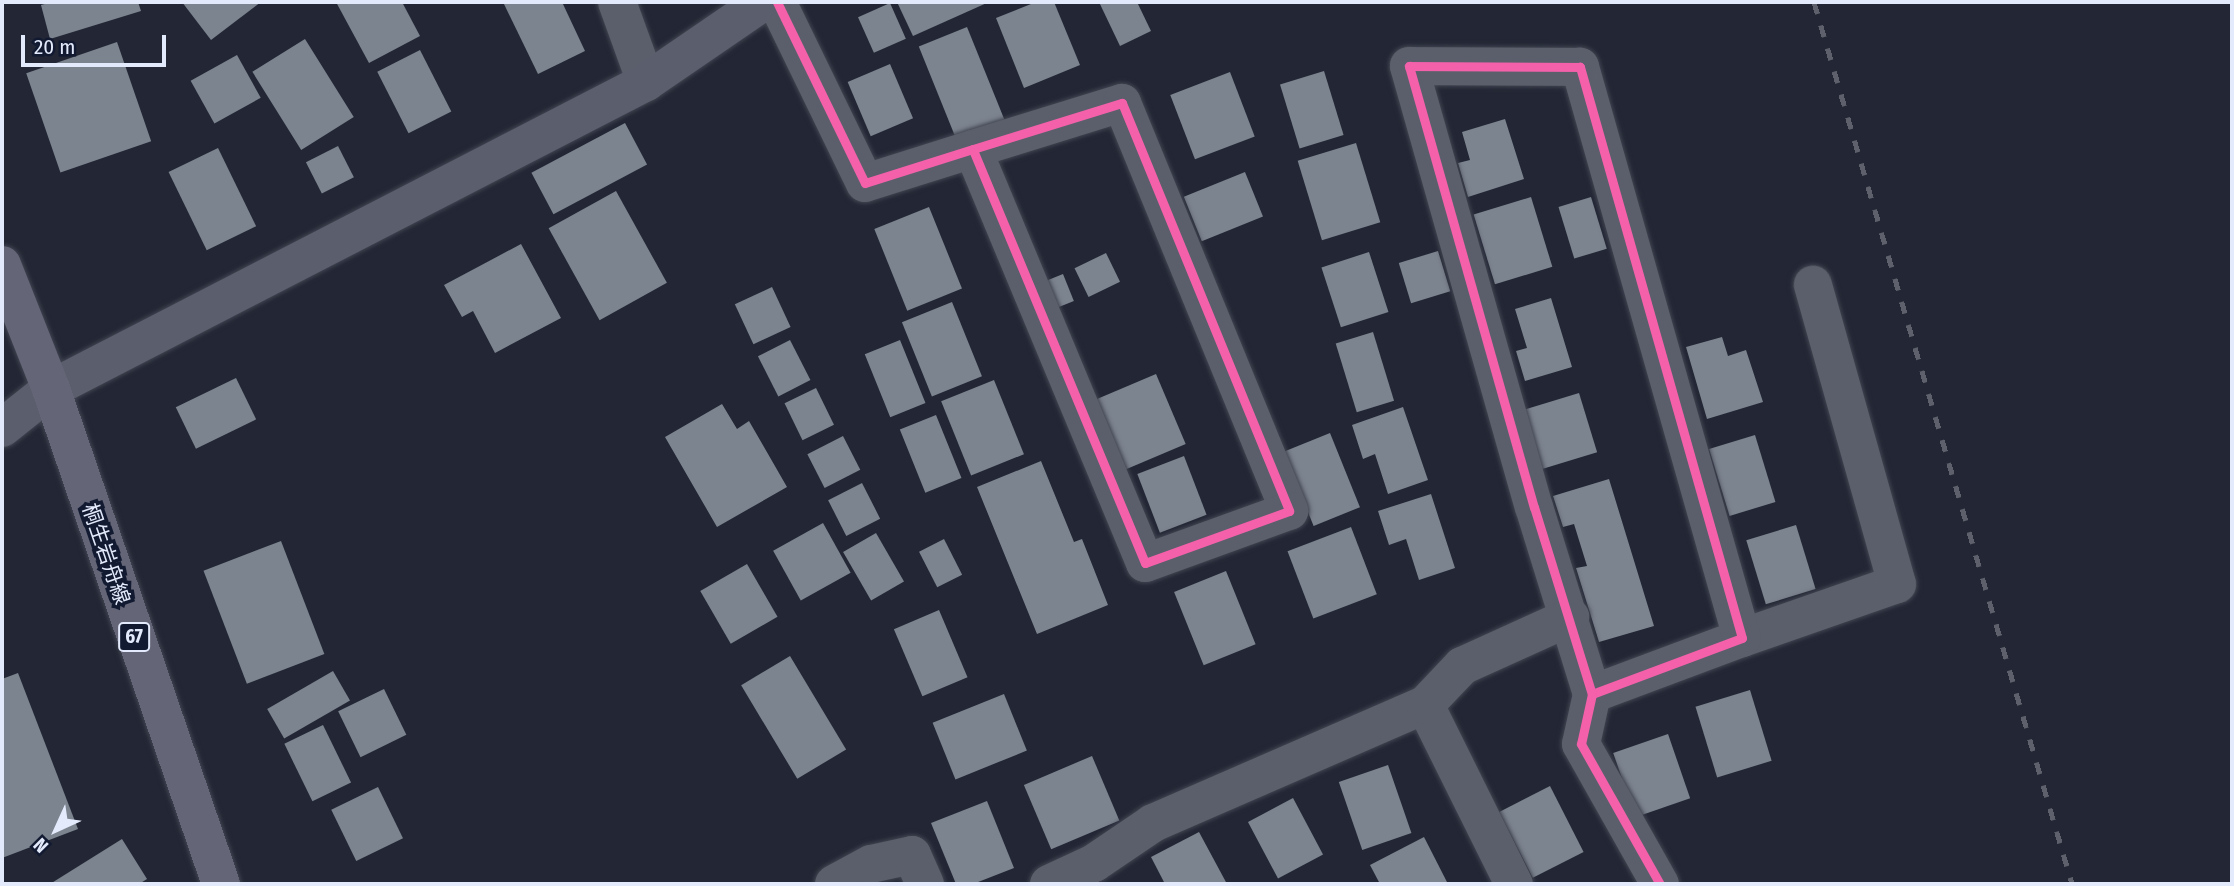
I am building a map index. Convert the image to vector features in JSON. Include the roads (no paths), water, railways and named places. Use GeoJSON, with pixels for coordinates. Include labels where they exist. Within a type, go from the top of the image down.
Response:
{"type":"FeatureCollection","features":[{"type":"Feature","properties":{"kind":"main road","name":"桐生岩舟線"},"geometry":{"type":"LineString","coordinates":[[2,265],[51,389],[221,884]]}},
{"type":"Feature","properties":{"kind":"street"},"geometry":{"type":"LineString","coordinates":[[617,2],[646,82]]}},
{"type":"Feature","properties":{"kind":"street"},"geometry":{"type":"LineString","coordinates":[[2,428],[51,389],[646,82],[764,2]]}},
{"type":"Feature","properties":{"kind":"street"},"geometry":{"type":"LineString","coordinates":[[777,2],[865,183],[973,149],[1122,103],[1289,511],[1145,563],[973,149]]}},
{"type":"Feature","properties":{"kind":"street"},"geometry":{"type":"LineString","coordinates":[[1660,884],[1581,744],[1592,694],[1534,507],[1409,66],[1580,67],[1742,638]]}},
{"type":"Feature","properties":{"kind":"street"},"geometry":{"type":"LineString","coordinates":[[1592,694],[1896,584],[1813,285]]}},
{"type":"Feature","properties":{"kind":"street"},"geometry":{"type":"LineString","coordinates":[[1049,884],[1094,863],[1153,824],[1425,705],[1462,666],[1570,617]]}},
{"type":"Feature","properties":{"kind":"street"},"geometry":{"type":"LineString","coordinates":[[1425,705],[1514,884]]}},
{"type":"Feature","properties":{"kind":"street"},"geometry":{"type":"LineString","coordinates":[[834,884],[871,864],[912,855],[925,884]]}},
{"type":"Feature","properties":{"kind":"railway"},"geometry":{"type":"LineString","coordinates":[[1814,2],[2072,884]]}}]}
